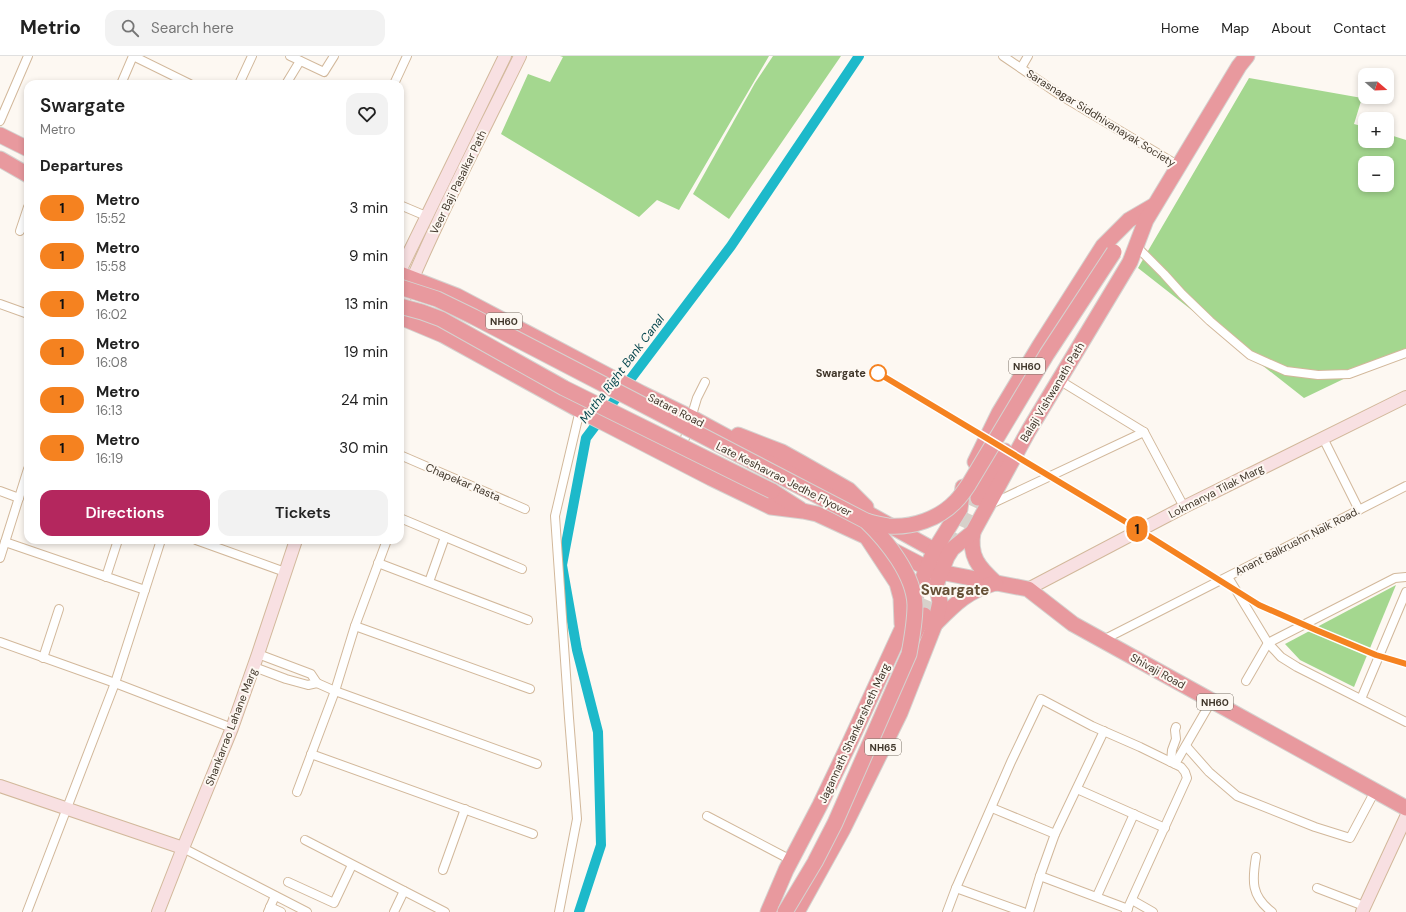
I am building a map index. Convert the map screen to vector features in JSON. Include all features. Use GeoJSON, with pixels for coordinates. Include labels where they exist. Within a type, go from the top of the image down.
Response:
{"type":"FeatureCollection","features":[{"type":"Feature","properties":{"kind":"highway","name":"Balaji Vishwanath Path"},"geometry":{"type":"LineString","coordinates":[[940,554],[952,549],[973,532],[982,502],[1059,380],[1130,262],[1146,220],[1243,59]]}},
{"type":"Feature","properties":{"kind":"highway"},"geometry":{"type":"LineString","coordinates":[[0,135],[24,147]]}},
{"type":"Feature","properties":{"kind":"highway"},"geometry":{"type":"LineString","coordinates":[[0,159],[24,172]]}},
{"type":"Feature","properties":{"kind":"highway","name":"NH60"},"geometry":{"type":"LineString","coordinates":[[940,554],[960,509],[962,488],[999,413],[1040,345],[1103,246],[1129,220],[1156,205]]}},
{"type":"Feature","properties":{"kind":"highway","name":"Late Keshavrao Jedhe Flyover"},"geometry":{"type":"LineString","coordinates":[[404,278],[437,300],[474,317],[872,520],[889,526],[907,525],[919,523],[932,518],[944,512],[956,502],[969,484],[1047,354],[1114,252],[1129,220]]}},
{"type":"Feature","properties":{"kind":"highway"},"geometry":{"type":"LineString","coordinates":[[982,502],[1060,357],[1146,220]]}},
{"type":"Feature","properties":{"kind":"highway","name":"Satara Road"},"geometry":{"type":"LineString","coordinates":[[404,277],[457,296],[694,419],[872,520],[940,554]]}},
{"type":"Feature","properties":{"kind":"highway"},"geometry":{"type":"LineString","coordinates":[[404,308],[422,312],[441,319],[564,388],[772,491],[803,510]]}},
{"type":"Feature","properties":{"kind":"highway","name":"NH60"},"geometry":{"type":"LineString","coordinates":[[404,319],[443,335],[617,430],[771,507],[803,510],[817,514],[933,570]]}},
{"type":"Feature","properties":{"kind":"highway"},"geometry":{"type":"LineString","coordinates":[[872,520],[905,522],[931,516],[953,502],[962,488]]}},
{"type":"Feature","properties":{"kind":"highway","name":"Late Keshavrao Jedhe Flyover"},"geometry":{"type":"LineString","coordinates":[[785,912],[815,862],[835,823],[909,654],[912,639],[915,603],[908,579],[898,559],[881,536],[872,520]]}},
{"type":"Feature","properties":{"kind":"highway","name":"NH60"},"geometry":{"type":"LineString","coordinates":[[973,532],[971,542],[973,553],[983,571],[996,583]]}},
{"type":"Feature","properties":{"kind":"highway"},"geometry":{"type":"LineString","coordinates":[[867,537],[897,583],[901,598],[902,629]]}},
{"type":"Feature","properties":{"kind":"highway","name":"Jagannath Shankarsheth Marg"},"geometry":{"type":"LineString","coordinates":[[768,912],[791,860],[820,805],[902,629],[940,554]]}},
{"type":"Feature","properties":{"kind":"highway","name":"Jagannath Shankarsheth Marg"},"geometry":{"type":"LineString","coordinates":[[797,912],[842,830],[900,713],[929,619],[940,602],[933,570]]}},
{"type":"Feature","properties":{"kind":"highway","name":"Shivaji Road"},"geometry":{"type":"LineString","coordinates":[[933,570],[1028,589],[1074,624],[1406,808]]}},
{"type":"Feature","properties":{"kind":"highway"},"geometry":{"type":"LineString","coordinates":[[768,912],[792,877],[811,844],[929,619],[978,588],[996,583]]}},
{"type":"Feature","properties":{"kind":"main road","name":"Veer Baji Pasalkar Path"},"geometry":{"type":"LineString","coordinates":[[404,274],[426,216],[505,56]]}},
{"type":"Feature","properties":{"kind":"main road","name":"Veer Baji Pasalkar Path"},"geometry":{"type":"LineString","coordinates":[[404,275],[520,56]]}},
{"type":"Feature","properties":{"kind":"main road","name":"Lokmanya Tilak Marg"},"geometry":{"type":"LineString","coordinates":[[1028,589],[1184,507],[1406,397]]}},
{"type":"Feature","properties":{"kind":"main road","name":"Shankarrao Lahane Marg"},"geometry":{"type":"LineString","coordinates":[[158,912],[232,728],[295,544]]}},
{"type":"Feature","properties":{"kind":"main road"},"geometry":{"type":"LineString","coordinates":[[0,786],[183,848]]}},
{"type":"Feature","properties":{"kind":"main road"},"geometry":{"type":"LineString","coordinates":[[1363,909],[1406,817]]}},
{"type":"Feature","properties":{"kind":"street"},"geometry":{"type":"LineString","coordinates":[[0,122],[28,56]]}},
{"type":"Feature","properties":{"kind":"street"},"geometry":{"type":"LineString","coordinates":[[123,80],[133,56],[182,80]]}},
{"type":"Feature","properties":{"kind":"street"},"geometry":{"type":"LineString","coordinates":[[241,80],[252,56]]}},
{"type":"Feature","properties":{"kind":"street"},"geometry":{"type":"LineString","coordinates":[[290,56],[324,72],[334,56]]}},
{"type":"Feature","properties":{"kind":"street"},"geometry":{"type":"LineString","coordinates":[[396,80],[407,56]]}},
{"type":"Feature","properties":{"kind":"street","name":"Sarasnagar Siddhivanayak Society"},"geometry":{"type":"LineString","coordinates":[[1002,56],[1060,95],[1179,166]]}},
{"type":"Feature","properties":{"kind":"street"},"geometry":{"type":"LineString","coordinates":[[1021,68],[1028,56]]}},
{"type":"Feature","properties":{"kind":"street"},"geometry":{"type":"LineString","coordinates":[[288,80],[300,60]]}},
{"type":"Feature","properties":{"kind":"street"},"geometry":{"type":"LineString","coordinates":[[404,207],[426,216]]}},
{"type":"Feature","properties":{"kind":"street"},"geometry":{"type":"LineString","coordinates":[[20,231],[24,219]]}},
{"type":"Feature","properties":{"kind":"street"},"geometry":{"type":"LineString","coordinates":[[1136,246],[1210,321],[1244,350],[1250,355],[1286,371],[1318,375],[1349,374],[1406,353]]}},
{"type":"Feature","properties":{"kind":"street"},"geometry":{"type":"LineString","coordinates":[[0,304],[24,313]]}},
{"type":"Feature","properties":{"kind":"street"},"geometry":{"type":"LineString","coordinates":[[1059,380],[1144,432],[1184,507]]}},
{"type":"Feature","properties":{"kind":"street"},"geometry":{"type":"LineString","coordinates":[[684,438],[694,419],[698,398],[705,382]]}},
{"type":"Feature","properties":{"kind":"street"},"geometry":{"type":"LineString","coordinates":[[559,912],[577,819],[555,516],[582,411]]}},
{"type":"Feature","properties":{"kind":"street"},"geometry":{"type":"LineString","coordinates":[[982,502],[1144,432]]}},
{"type":"Feature","properties":{"kind":"street"},"geometry":{"type":"LineString","coordinates":[[1323,438],[1359,510]]}},
{"type":"Feature","properties":{"kind":"street","name":"Chapekar Rasta"},"geometry":{"type":"LineString","coordinates":[[404,457],[525,509]]}},
{"type":"Feature","properties":{"kind":"street"},"geometry":{"type":"LineString","coordinates":[[0,558],[24,482]]}},
{"type":"Feature","properties":{"kind":"street","name":"Anant Balkrushn Naik Road."},"geometry":{"type":"LineString","coordinates":[[1103,640],[1406,486]]}},
{"type":"Feature","properties":{"kind":"street"},"geometry":{"type":"LineString","coordinates":[[0,491],[19,498]]}},
{"type":"Feature","properties":{"kind":"street"},"geometry":{"type":"LineString","coordinates":[[404,520],[522,569]]}},
{"type":"Feature","properties":{"kind":"street"},"geometry":{"type":"LineString","coordinates":[[429,582],[446,537]]}},
{"type":"Feature","properties":{"kind":"street"},"geometry":{"type":"LineString","coordinates":[[5,542],[145,590]]}},
{"type":"Feature","properties":{"kind":"street"},"geometry":{"type":"LineString","coordinates":[[106,577],[117,544]]}},
{"type":"Feature","properties":{"kind":"street"},"geometry":{"type":"LineString","coordinates":[[27,912],[115,683],[160,544]]}},
{"type":"Feature","properties":{"kind":"street"},"geometry":{"type":"LineString","coordinates":[[207,544],[285,572]]}},
{"type":"Feature","properties":{"kind":"street"},"geometry":{"type":"LineString","coordinates":[[296,792],[334,692],[355,626],[385,544]]}},
{"type":"Feature","properties":{"kind":"street"},"geometry":{"type":"LineString","coordinates":[[378,563],[528,620]]}},
{"type":"Feature","properties":{"kind":"street"},"geometry":{"type":"LineString","coordinates":[[1228,577],[1268,643],[1281,657],[1297,667],[1406,722]]}},
{"type":"Feature","properties":{"kind":"street"},"geometry":{"type":"LineString","coordinates":[[1246,681],[1268,643],[1395,578],[1406,577]]}},
{"type":"Feature","properties":{"kind":"street"},"geometry":{"type":"LineString","coordinates":[[1362,699],[1406,592]]}},
{"type":"Feature","properties":{"kind":"street"},"geometry":{"type":"LineString","coordinates":[[43,658],[59,609]]}},
{"type":"Feature","properties":{"kind":"street"},"geometry":{"type":"LineString","coordinates":[[355,626],[530,689]]}},
{"type":"Feature","properties":{"kind":"street"},"geometry":{"type":"LineString","coordinates":[[0,642],[115,683],[232,728]]}},
{"type":"Feature","properties":{"kind":"street"},"geometry":{"type":"LineString","coordinates":[[258,654],[311,674],[317,682],[334,692],[536,764]]}},
{"type":"Feature","properties":{"kind":"street"},"geometry":{"type":"LineString","coordinates":[[254,667],[286,679],[308,685],[317,682]]}},
{"type":"Feature","properties":{"kind":"street"},"geometry":{"type":"LineString","coordinates":[[947,912],[1011,762],[1041,699],[1104,731],[1173,763],[1185,772],[1187,778],[1127,910],[1097,896],[1040,876]]}},
{"type":"Feature","properties":{"kind":"street"},"geometry":{"type":"LineString","coordinates":[[1173,763],[1186,746],[1212,700]]}},
{"type":"Feature","properties":{"kind":"street"},"geometry":{"type":"LineString","coordinates":[[1173,763],[1172,750],[1176,739],[1176,727]]}},
{"type":"Feature","properties":{"kind":"street"},"geometry":{"type":"LineString","coordinates":[[1029,912],[1055,834],[1104,731]]}},
{"type":"Feature","properties":{"kind":"street"},"geometry":{"type":"LineString","coordinates":[[1186,746],[1209,772],[1237,796],[1315,827],[1350,838],[1375,791]]}},
{"type":"Feature","properties":{"kind":"street"},"geometry":{"type":"LineString","coordinates":[[311,754],[533,834]]}},
{"type":"Feature","properties":{"kind":"street"},"geometry":{"type":"LineString","coordinates":[[1077,789],[1165,828]]}},
{"type":"Feature","properties":{"kind":"street"},"geometry":{"type":"LineString","coordinates":[[992,808],[1055,834]]}},
{"type":"Feature","properties":{"kind":"street"},"geometry":{"type":"LineString","coordinates":[[443,870],[464,809]]}},
{"type":"Feature","properties":{"kind":"street"},"geometry":{"type":"LineString","coordinates":[[1097,896],[1134,814]]}},
{"type":"Feature","properties":{"kind":"street"},"geometry":{"type":"LineString","coordinates":[[707,816],[791,860]]}},
{"type":"Feature","properties":{"kind":"street"},"geometry":{"type":"LineString","coordinates":[[305,840],[445,912]]}},
{"type":"Feature","properties":{"kind":"street"},"geometry":{"type":"LineString","coordinates":[[183,848],[307,912]]}},
{"type":"Feature","properties":{"kind":"street"},"geometry":{"type":"LineString","coordinates":[[1256,857],[1253,872],[1253,884],[1257,898],[1262,909],[1272,912]]}},
{"type":"Feature","properties":{"kind":"street"},"geometry":{"type":"LineString","coordinates":[[288,882],[334,903],[352,865]]}},
{"type":"Feature","properties":{"kind":"street"},"geometry":{"type":"LineString","coordinates":[[956,888],[1023,912]]}},
{"type":"Feature","properties":{"kind":"street"},"geometry":{"type":"LineString","coordinates":[[1317,888],[1363,909]]}},
{"type":"Feature","properties":{"kind":"street"},"geometry":{"type":"LineString","coordinates":[[394,912],[404,891]]}},
{"type":"Feature","properties":{"kind":"street"},"geometry":{"type":"LineString","coordinates":[[275,896],[269,910],[281,912]]}},
{"type":"Feature","properties":{"kind":"street"},"geometry":{"type":"LineString","coordinates":[[1132,900],[1153,912]]}},
{"type":"Feature","properties":{"kind":"green space"},"geometry":{"type":"Polygon","coordinates":[[[560,56],[769,56],[679,210],[657,200],[639,217],[501,134],[528,74],[550,82],[563,57],[560,56]]]}},
{"type":"Feature","properties":{"kind":"green space"},"geometry":{"type":"Polygon","coordinates":[[[773,56],[841,56],[729,219],[693,194],[755,83],[773,56]]]}},
{"type":"Feature","properties":{"kind":"green space"},"geometry":{"type":"Polygon","coordinates":[[[1249,78],[1358,97],[1358,104],[1360,104],[1354,124],[1358,125],[1358,148],[1394,148],[1394,136],[1406,140],[1406,349],[1304,398],[1138,268],[1249,78]]]}},
{"type":"Feature","properties":{"kind":"green space"},"geometry":{"type":"Polygon","coordinates":[[[1396,585],[1354,687],[1300,660],[1285,644],[1396,585]]]}},
{"type":"Feature","properties":{"kind":"waterway","name":"Mutha Right Bank Canal"},"geometry":{"type":"LineString","coordinates":[[579,912],[601,845],[598,732],[577,650],[562,565],[586,438],[731,246],[859,56]]}},
{"type":"Feature","properties":{"kind":"tunnel"},"geometry":{"type":"LineString","coordinates":[[955,549],[978,498]]}},
{"type":"Feature","properties":{"kind":"tunnel"},"geometry":{"type":"LineString","coordinates":[[924,615],[940,579]]}},
{"type":"Feature","properties":{"kind":"metro line","name":"1"},"geometry":{"type":"LineString","coordinates":[[878,373],[1136,528],[1259,605],[1376,655],[1406,664]]}},
{"type":"Feature","properties":{"kind":"place","name":"Swargate"},"geometry":{"type":"Point","coordinates":[878,373]}},
{"type":"Feature","properties":{"kind":"district","name":"Swargate"},"geometry":{"type":"Point","coordinates":[955,590]}}]}
